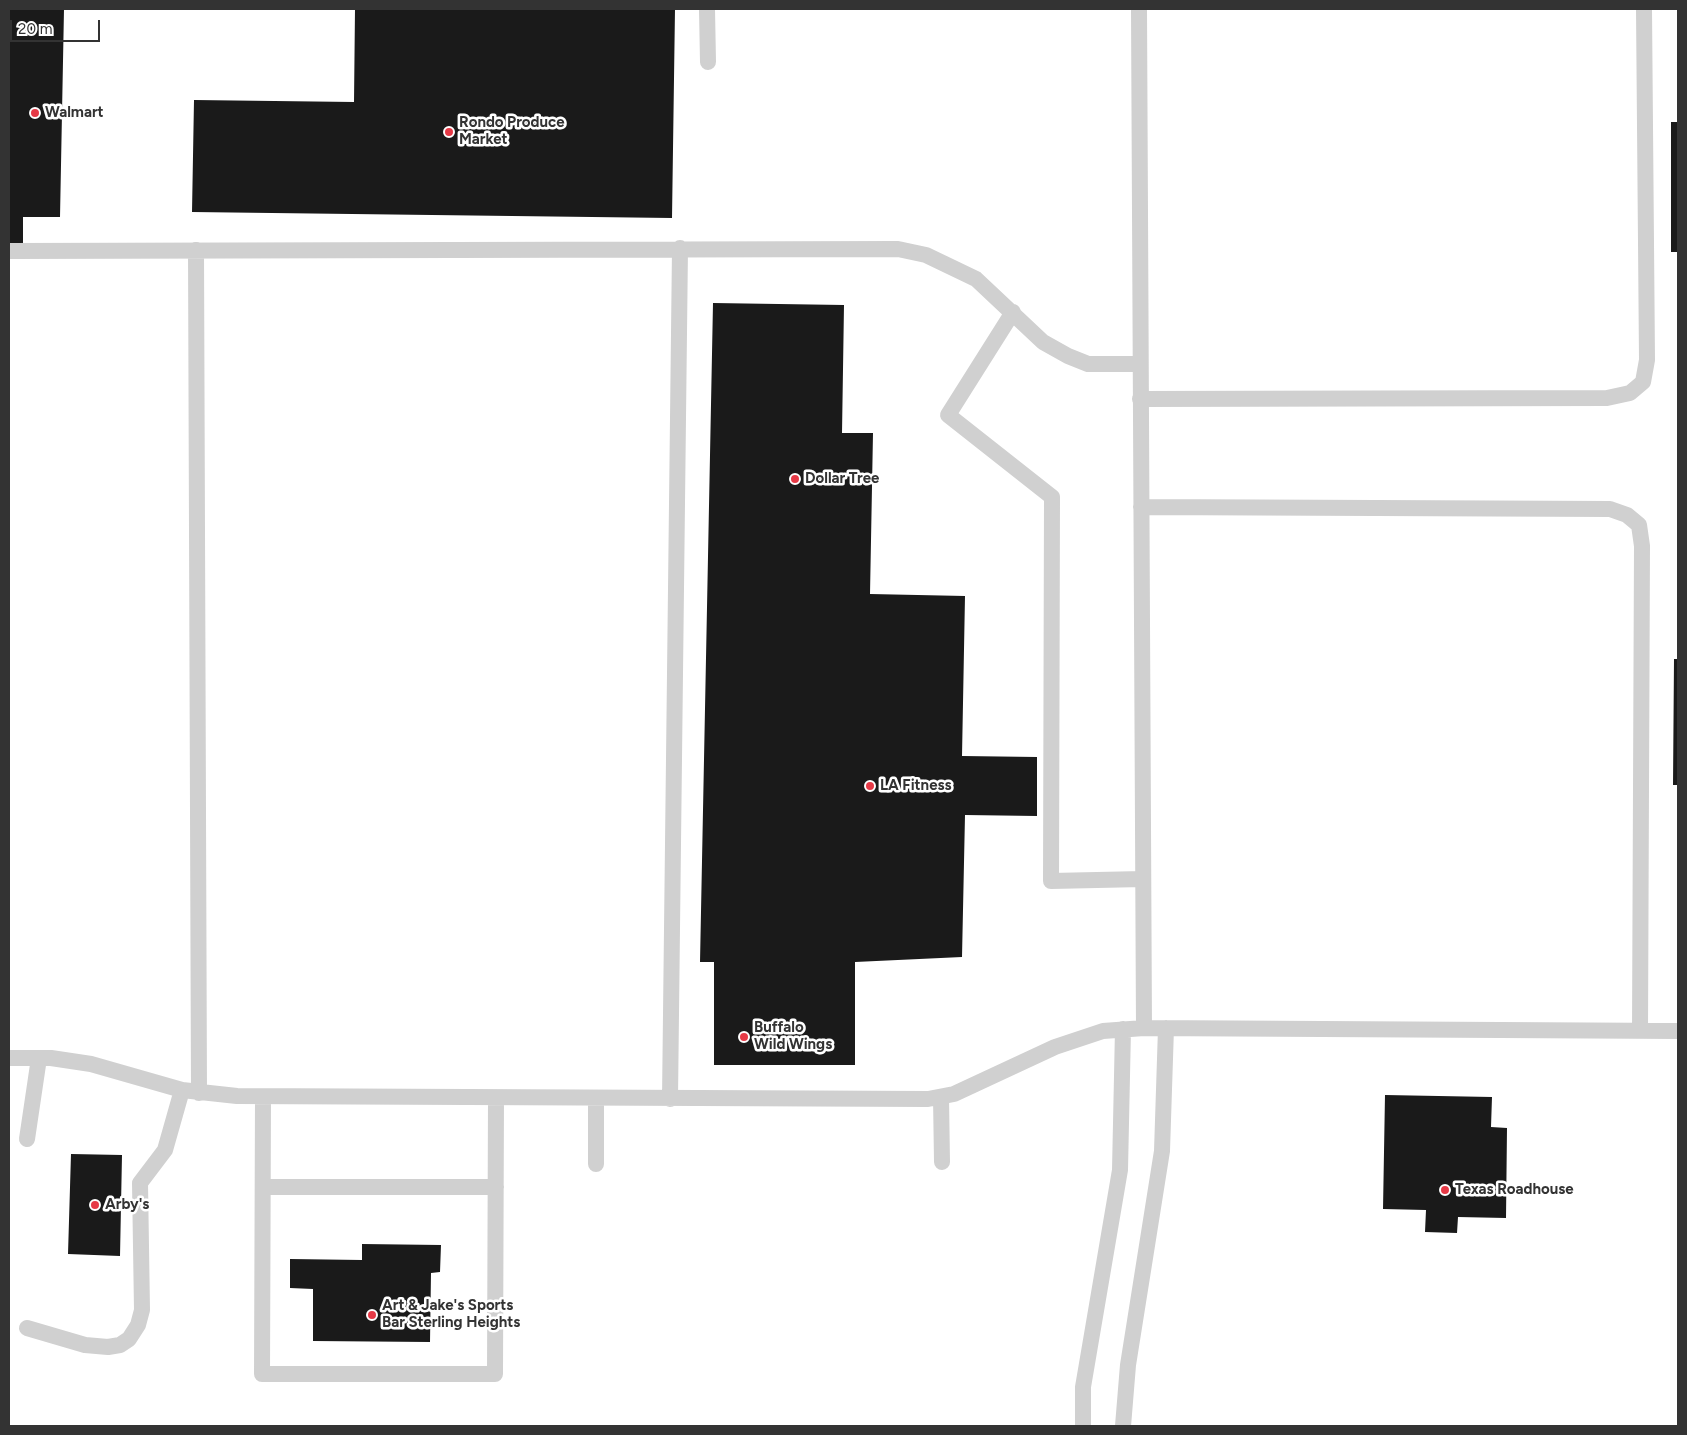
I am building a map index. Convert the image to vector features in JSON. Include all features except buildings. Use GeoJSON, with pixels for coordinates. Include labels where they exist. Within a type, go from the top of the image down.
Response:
{"type":"FeatureCollection","features":[{"type":"Feature","properties":{"kind":"lane"},"geometry":{"type":"LineString","coordinates":[[707,9],[708,62]]}},
{"type":"Feature","properties":{"kind":"lane"},"geometry":{"type":"LineString","coordinates":[[1139,9],[1144,1028]]}},
{"type":"Feature","properties":{"kind":"lane"},"geometry":{"type":"LineString","coordinates":[[1140,398],[1607,398],[1630,393],[1642,382],[1647,360],[1644,9]]}},
{"type":"Feature","properties":{"kind":"lane"},"geometry":{"type":"LineString","coordinates":[[670,1098],[680,248]]}},
{"type":"Feature","properties":{"kind":"lane"},"geometry":{"type":"LineString","coordinates":[[9,251],[898,249],[926,255],[976,279],[1043,342],[1068,356],[1088,364],[1140,364]]}},
{"type":"Feature","properties":{"kind":"lane"},"geometry":{"type":"LineString","coordinates":[[196,250],[199,1093]]}},
{"type":"Feature","properties":{"kind":"lane"},"geometry":{"type":"LineString","coordinates":[[1013,312],[948,415],[1052,497],[1052,881],[1143,880]]}},
{"type":"Feature","properties":{"kind":"lane"},"geometry":{"type":"LineString","coordinates":[[1141,507],[1610,509],[1628,515],[1639,526],[1642,546],[1640,1031]]}},
{"type":"Feature","properties":{"kind":"lane"},"geometry":{"type":"LineString","coordinates":[[1123,1426],[1128,1365],[1162,1151],[1166,1028]]}},
{"type":"Feature","properties":{"kind":"lane"},"geometry":{"type":"LineString","coordinates":[[9,1058],[39,1058],[91,1064],[182,1090],[199,1093],[263,1097],[894,1099],[941,1097],[975,1086],[1029,1059],[1081,1037],[1103,1031],[1166,1028],[1678,1031]]}},
{"type":"Feature","properties":{"kind":"lane"},"geometry":{"type":"LineString","coordinates":[[1083,1426],[1083,1387],[1120,1170],[1124,1030]]}},
{"type":"Feature","properties":{"kind":"lane"},"geometry":{"type":"LineString","coordinates":[[27,1139],[39,1058]]}},
{"type":"Feature","properties":{"kind":"lane"},"geometry":{"type":"LineString","coordinates":[[27,1328],[98,1347],[120,1345],[129,1339],[138,1325],[142,1310],[140,1182],[165,1150],[182,1090]]}},
{"type":"Feature","properties":{"kind":"lane"},"geometry":{"type":"LineString","coordinates":[[263,1097],[262,1374],[495,1374],[496,1098]]}},
{"type":"Feature","properties":{"kind":"lane"},"geometry":{"type":"LineString","coordinates":[[941,1097],[942,1162]]}},
{"type":"Feature","properties":{"kind":"lane"},"geometry":{"type":"LineString","coordinates":[[596,1098],[596,1164]]}},
{"type":"Feature","properties":{"kind":"lane"},"geometry":{"type":"LineString","coordinates":[[263,1187],[496,1187]]}},
{"type":"Feature","properties":{"kind":"place","name":"Walmart"},"geometry":{"type":"Point","coordinates":[35,113]}},
{"type":"Feature","properties":{"kind":"place","name":"Rondo Produce Market"},"geometry":{"type":"Point","coordinates":[449,132]}},
{"type":"Feature","properties":{"kind":"place","name":"Dollar Tree"},"geometry":{"type":"Point","coordinates":[795,479]}},
{"type":"Feature","properties":{"kind":"place","name":"LA Fitness"},"geometry":{"type":"Point","coordinates":[870,786]}},
{"type":"Feature","properties":{"kind":"place","name":"Buffalo Wild Wings"},"geometry":{"type":"Point","coordinates":[744,1037]}},
{"type":"Feature","properties":{"kind":"place","name":"Texas Roadhouse"},"geometry":{"type":"Point","coordinates":[1445,1190]}},
{"type":"Feature","properties":{"kind":"place","name":"Arby's"},"geometry":{"type":"Point","coordinates":[95,1205]}},
{"type":"Feature","properties":{"kind":"place","name":"Art & Jake's Sports Bar Sterling Heights"},"geometry":{"type":"Point","coordinates":[372,1315]}}]}
